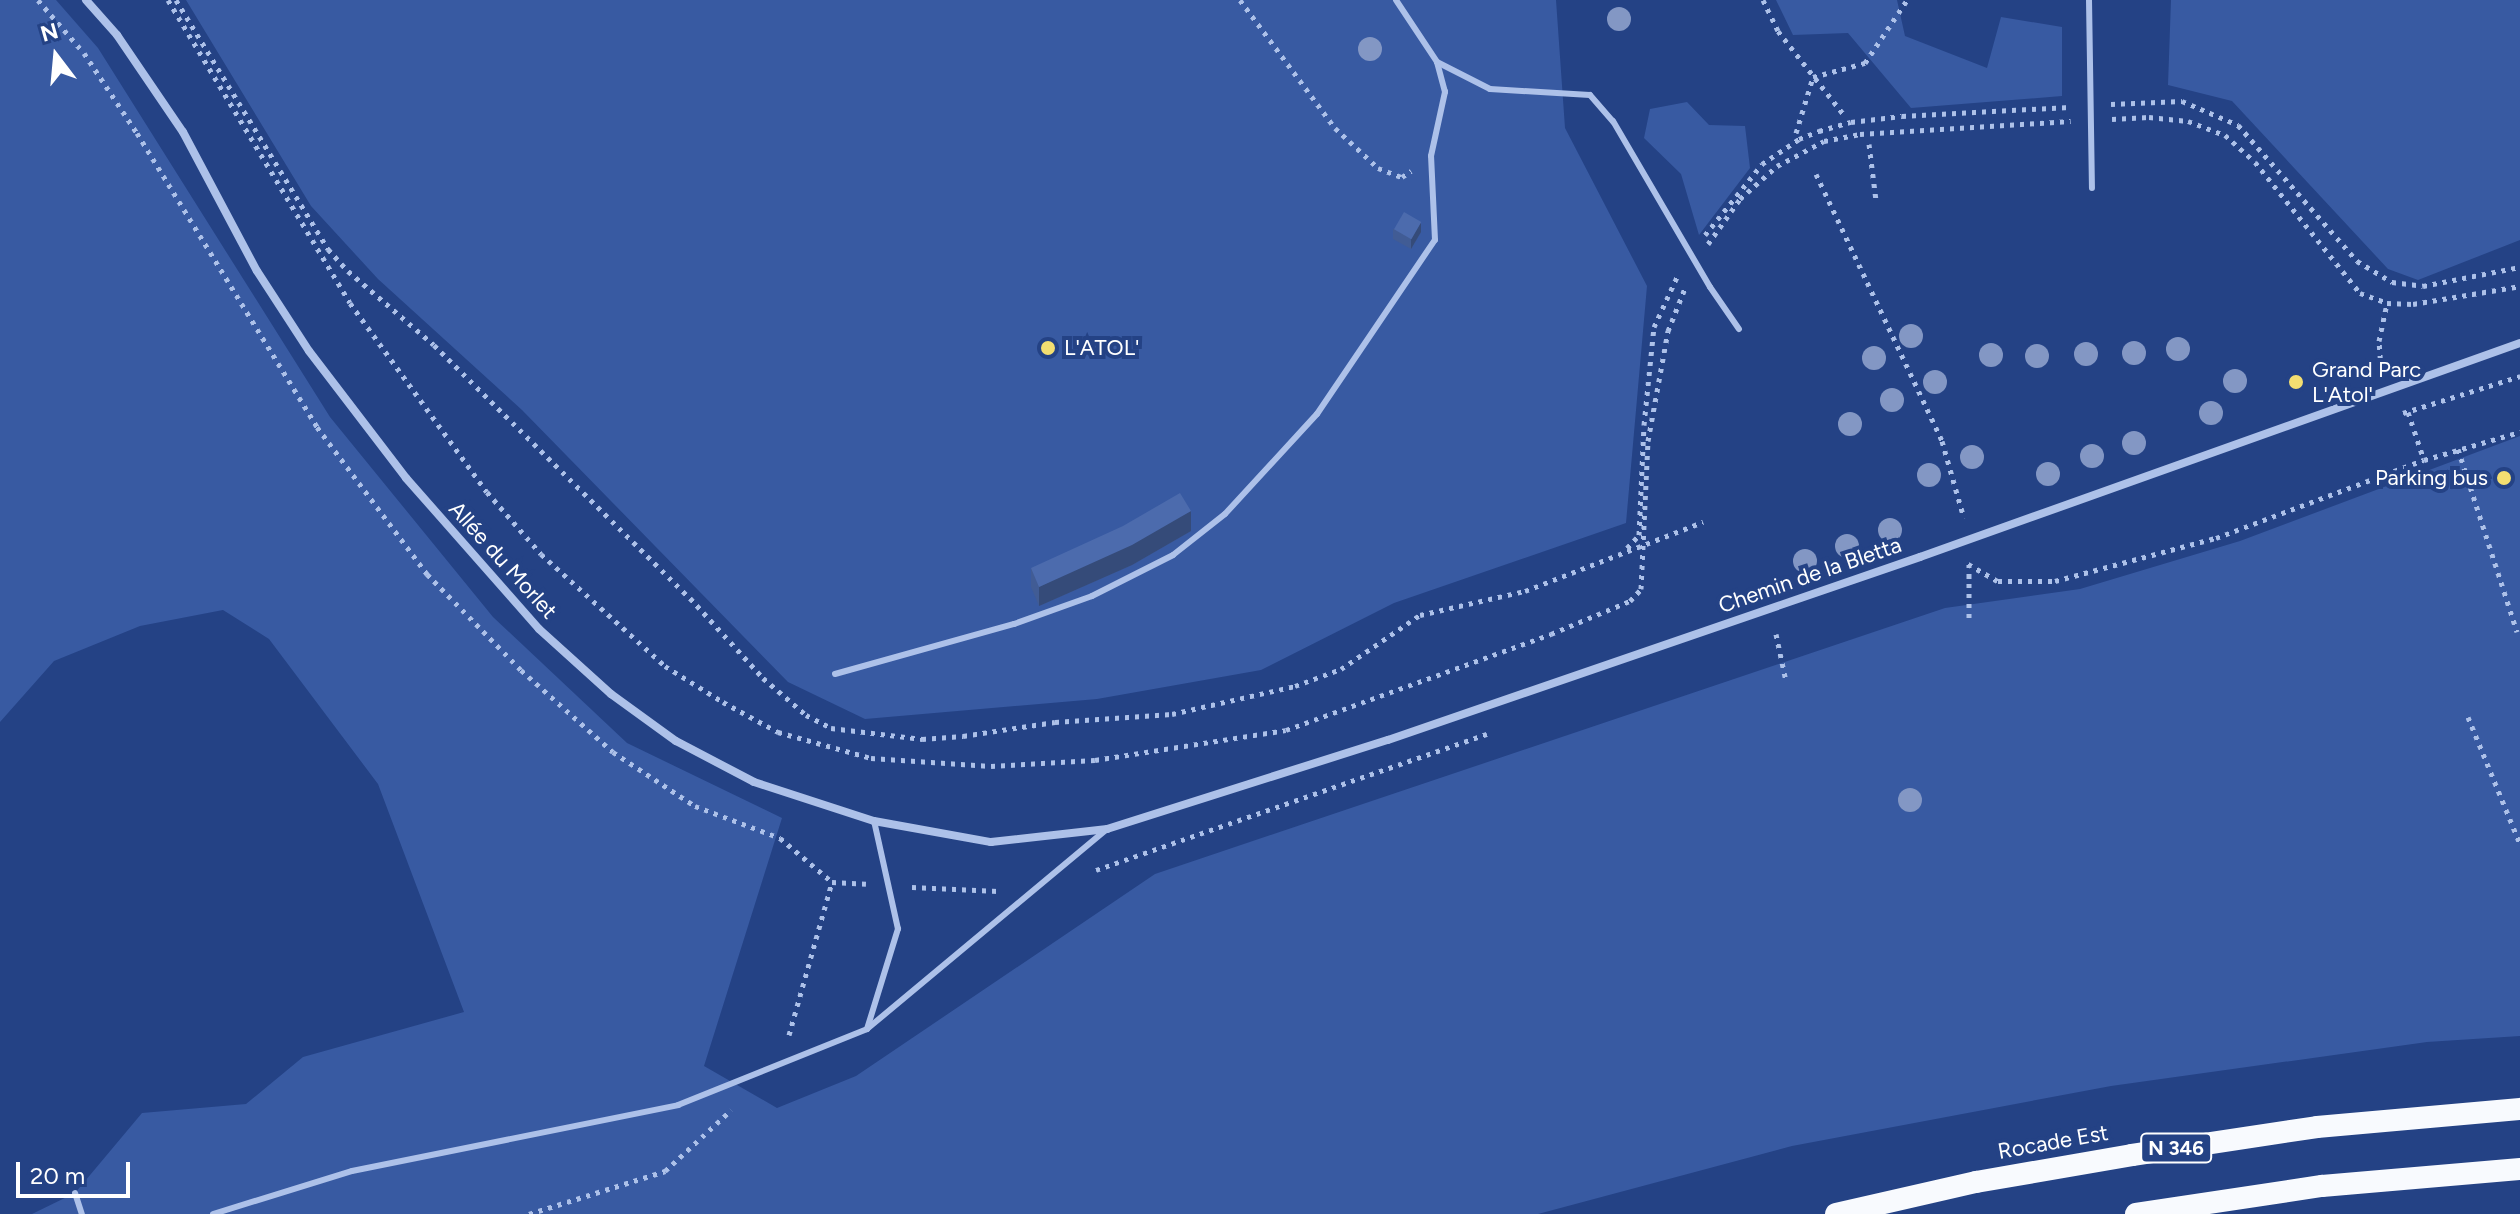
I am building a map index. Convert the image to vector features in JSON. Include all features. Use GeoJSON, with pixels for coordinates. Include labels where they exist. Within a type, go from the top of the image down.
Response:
{"type":"FeatureCollection","features":[{"type":"Feature","properties":{"kind":"highway","name":"Rocade Est"},"geometry":{"type":"LineString","coordinates":[[1836,1214],[1976,1182],[2132,1155],[2317,1127],[2520,1109]]}},
{"type":"Feature","properties":{"kind":"highway"},"geometry":{"type":"LineString","coordinates":[[2136,1214],[2322,1186],[2520,1169]]}},
{"type":"Feature","properties":{"kind":"street","name":"Allée du Morlet"},"geometry":{"type":"LineString","coordinates":[[86,0],[117,35],[183,132],[257,271],[309,351],[406,478],[539,629],[611,694],[676,741],[754,782],[874,821],[991,842],[1107,829]]}},
{"type":"Feature","properties":{"kind":"street","name":"Chemin de la Bletta"},"geometry":{"type":"LineString","coordinates":[[1107,829],[1388,740],[1968,540],[2520,343]]}},
{"type":"Feature","properties":{"kind":"lane"},"geometry":{"type":"LineString","coordinates":[[835,674],[1014,624],[1092,596],[1173,555],[1225,514],[1317,414],[1435,240],[1431,156],[1445,92],[1437,62],[1396,0]]}},
{"type":"Feature","properties":{"kind":"lane"},"geometry":{"type":"LineString","coordinates":[[2089,0],[2092,188]]}},
{"type":"Feature","properties":{"kind":"lane"},"geometry":{"type":"LineString","coordinates":[[1437,62],[1490,89],[1590,95],[1613,121],[1739,329]]}},
{"type":"Feature","properties":{"kind":"lane"},"geometry":{"type":"LineString","coordinates":[[867,1029],[898,929],[874,821]]}},
{"type":"Feature","properties":{"kind":"lane"},"geometry":{"type":"LineString","coordinates":[[213,1214],[352,1171],[678,1105],[867,1029],[1107,829]]}},
{"type":"Feature","properties":{"kind":"lane"},"geometry":{"type":"LineString","coordinates":[[75,1193],[82,1214]]}},
{"type":"Feature","properties":{"kind":"path"},"geometry":{"type":"LineString","coordinates":[[38,0],[84,53],[137,133],[317,427],[427,574],[521,670],[613,752],[695,806],[780,838],[832,882],[1032,892]]}},
{"type":"Feature","properties":{"kind":"path"},"geometry":{"type":"LineString","coordinates":[[168,0],[350,303],[487,492],[541,554],[665,666],[778,732],[871,758],[991,766],[1095,760],[1286,730],[1551,634],[1630,601],[1641,589],[1648,441],[1668,331],[1694,259],[1715,219],[1762,164],[1799,139],[1819,131],[1851,122],[1902,116],[2182,101],[2238,125],[2357,261],[2392,282],[2423,286],[2520,267]]}},
{"type":"Feature","properties":{"kind":"path"},"geometry":{"type":"LineString","coordinates":[[176,0],[328,249],[348,271],[434,345],[690,598],[763,678],[806,715],[831,728],[922,739],[1055,722],[1172,714],[1201,708],[1307,682],[1341,669],[1376,649],[1420,615],[1525,591],[1644,542],[1703,522]]}},
{"type":"Feature","properties":{"kind":"path"},"geometry":{"type":"LineString","coordinates":[[1240,0],[1335,128],[1378,168],[1402,177],[1431,156]]}},
{"type":"Feature","properties":{"kind":"path"},"geometry":{"type":"LineString","coordinates":[[1763,0],[1778,31],[1845,116]]}},
{"type":"Feature","properties":{"kind":"path"},"geometry":{"type":"LineString","coordinates":[[1813,77],[1865,63],[1907,0]]}},
{"type":"Feature","properties":{"kind":"path"},"geometry":{"type":"LineString","coordinates":[[1796,133],[1813,77]]}},
{"type":"Feature","properties":{"kind":"path"},"geometry":{"type":"LineString","coordinates":[[1623,551],[1639,535],[1644,425],[1654,327],[1676,278],[1740,199],[1777,166],[1824,141],[1860,134],[2090,120],[2149,117],[2188,121],[2225,135],[2255,162],[2360,293],[2387,303],[2413,304],[2520,286]]}},
{"type":"Feature","properties":{"kind":"path"},"geometry":{"type":"LineString","coordinates":[[1869,144],[1876,200]]}},
{"type":"Feature","properties":{"kind":"path"},"geometry":{"type":"LineString","coordinates":[[1816,174],[1942,441],[1964,511],[1968,540],[1969,622]]}},
{"type":"Feature","properties":{"kind":"path"},"geometry":{"type":"LineString","coordinates":[[2383,394],[2379,341],[2387,303]]}},
{"type":"Feature","properties":{"kind":"path"},"geometry":{"type":"LineString","coordinates":[[2393,417],[2520,376]]}},
{"type":"Feature","properties":{"kind":"path"},"geometry":{"type":"LineString","coordinates":[[2408,412],[2424,460]]}},
{"type":"Feature","properties":{"kind":"path"},"geometry":{"type":"LineString","coordinates":[[1969,564],[1998,581],[2055,581],[2216,538],[2424,460],[2520,432]]}},
{"type":"Feature","properties":{"kind":"path"},"geometry":{"type":"LineString","coordinates":[[2458,449],[2517,632]]}},
{"type":"Feature","properties":{"kind":"path"},"geometry":{"type":"LineString","coordinates":[[1954,569],[1983,559]]}},
{"type":"Feature","properties":{"kind":"path"},"geometry":{"type":"LineString","coordinates":[[1761,639],[1791,628]]}},
{"type":"Feature","properties":{"kind":"path"},"geometry":{"type":"LineString","coordinates":[[1776,634],[1786,681]]}},
{"type":"Feature","properties":{"kind":"path"},"geometry":{"type":"LineString","coordinates":[[2468,717],[2520,844]]}},
{"type":"Feature","properties":{"kind":"path"},"geometry":{"type":"LineString","coordinates":[[1087,873],[1495,731]]}},
{"type":"Feature","properties":{"kind":"shaded area"},"geometry":{"type":"Polygon","coordinates":[[[0,0],[56,0],[98,48],[330,417],[493,617],[627,743],[782,818],[704,1066],[777,1108],[856,1076],[1155,874],[1945,608],[2080,589],[2240,541],[2520,436],[2520,1036],[2427,1042],[2111,1086],[1792,1146],[1538,1214],[32,1214],[75,1193],[142,1113],[246,1104],[303,1057],[464,1012],[378,784],[269,639],[223,610],[140,626],[54,661],[0,722],[0,0]]]}},
{"type":"Feature","properties":{"kind":"shaded area","name":"L'ATOL'"},"geometry":{"type":"Polygon","coordinates":[[[186,0],[1556,0],[1565,128],[1647,286],[1626,523],[1394,603],[1261,670],[1097,699],[865,719],[788,682],[522,410],[378,279],[311,206],[186,0]]]}},
{"type":"Feature","properties":{"kind":"shaded area"},"geometry":{"type":"Polygon","coordinates":[[[1776,0],[1897,0],[1905,36],[1987,68],[2001,17],[2062,27],[2062,96],[1911,108],[1848,33],[1793,35],[1776,0]]]}},
{"type":"Feature","properties":{"kind":"shaded area"},"geometry":{"type":"Polygon","coordinates":[[[2171,0],[2520,0],[2520,240],[2418,280],[2388,269],[2232,101],[2168,85],[2171,0]]]}},
{"type":"Feature","properties":{"kind":"shaded area"},"geometry":{"type":"Polygon","coordinates":[[[1687,102],[1709,125],[1745,126],[1750,168],[1699,235],[1681,174],[1644,138],[1650,109],[1687,102]]]}},
{"type":"Feature","properties":{"kind":"building"},"geometry":{"type":"Polygon","coordinates":[[[1404,212],[1421,222],[1411,239],[1394,229],[1404,212]]]}},
{"type":"Feature","properties":{"kind":"building"},"geometry":{"type":"Polygon","coordinates":[[[1180,493],[1191,511],[1132,545],[1039,587],[1031,568],[1123,526],[1180,493]]]}},
{"type":"Feature","properties":{"kind":"place","name":"L'ATOL'"},"geometry":{"type":"Point","coordinates":[1048,348]}},
{"type":"Feature","properties":{"kind":"place","name":"Grand Parc L'Atol'"},"geometry":{"type":"Point","coordinates":[2296,382]}},
{"type":"Feature","properties":{"kind":"place","name":"Parking bus"},"geometry":{"type":"Point","coordinates":[2504,478]}}]}
